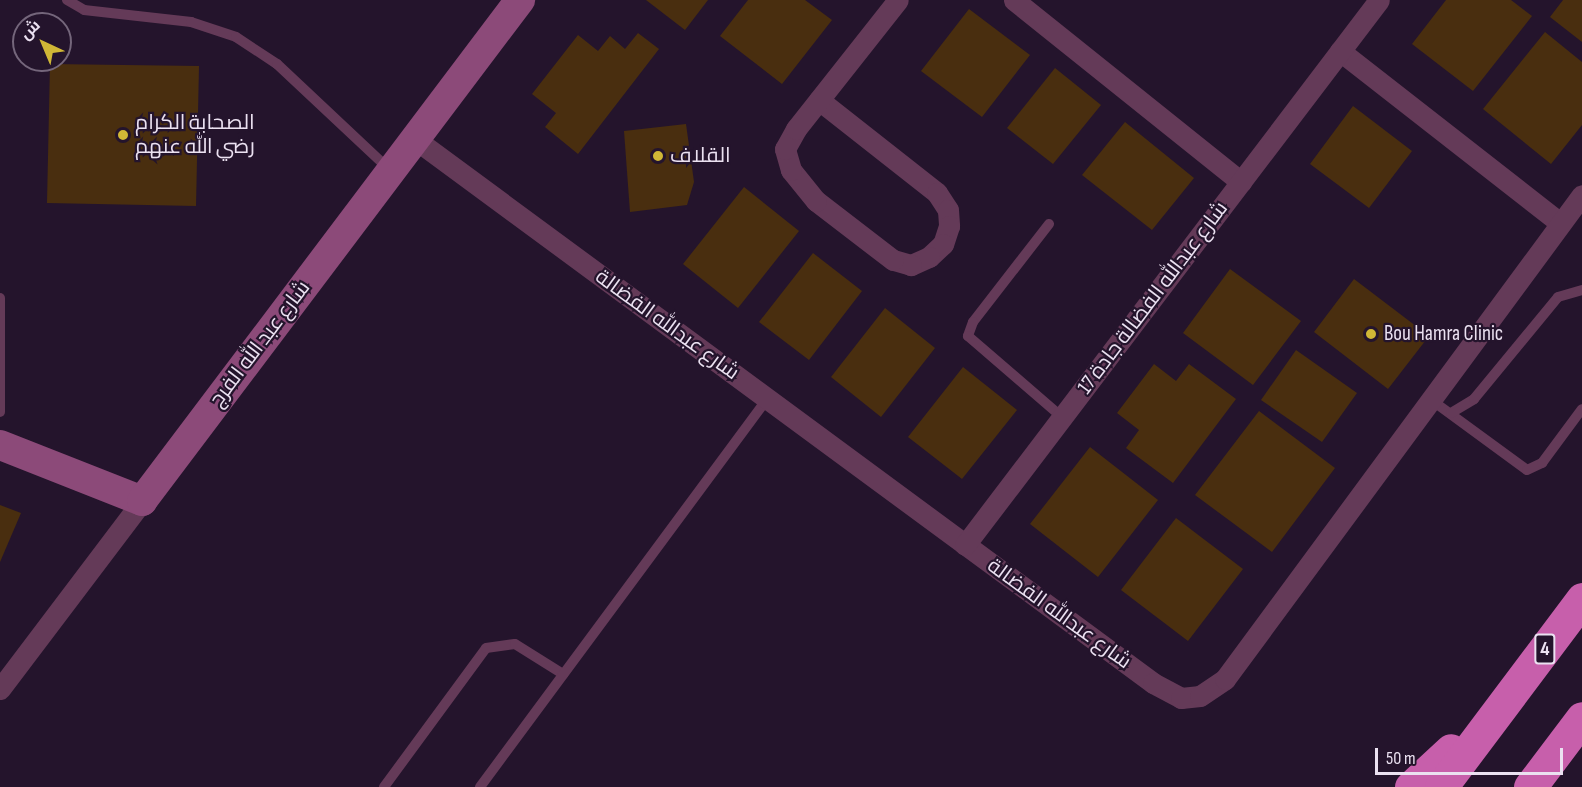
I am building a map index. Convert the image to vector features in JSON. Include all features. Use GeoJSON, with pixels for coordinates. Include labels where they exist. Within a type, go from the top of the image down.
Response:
{"type":"FeatureCollection","features":[{"type":"Feature","properties":{"kind":"highway","name":"4"},"geometry":{"type":"LineString","coordinates":[[1440,787],[1582,599]]}},
{"type":"Feature","properties":{"kind":"highway"},"geometry":{"type":"LineString","coordinates":[[1411,787],[1508,698]]}},
{"type":"Feature","properties":{"kind":"highway"},"geometry":{"type":"LineString","coordinates":[[1530,787],[1582,719]]}},
{"type":"Feature","properties":{"kind":"highway"},"geometry":{"type":"LineString","coordinates":[[1536,787],[1582,719]]}},
{"type":"Feature","properties":{"kind":"street","name":"شارع عبد الله الفرج"},"geometry":{"type":"LineString","coordinates":[[0,689],[520,0]]}},
{"type":"Feature","properties":{"kind":"street"},"geometry":{"type":"LineString","coordinates":[[819,100],[937,193],[948,210],[949,226],[943,244],[929,257],[911,265],[893,260],[816,201],[791,170],[785,149],[819,100],[898,0]]}},
{"type":"Feature","properties":{"kind":"street"},"geometry":{"type":"LineString","coordinates":[[1014,0],[1241,182]]}},
{"type":"Feature","properties":{"kind":"street","name":"شارع عبدالله الفضالة جادة 17"},"geometry":{"type":"LineString","coordinates":[[966,544],[1379,0]]}},
{"type":"Feature","properties":{"kind":"street"},"geometry":{"type":"LineString","coordinates":[[1340,51],[1560,223]]}},
{"type":"Feature","properties":{"kind":"street","name":"شارع عبدالله الفضالة"},"geometry":{"type":"LineString","coordinates":[[415,139],[1153,683],[1181,698],[1200,696],[1226,680],[1430,399],[1582,195]]}},
{"type":"Feature","properties":{"kind":"street"},"geometry":{"type":"LineString","coordinates":[[0,445],[142,501]]}},
{"type":"Feature","properties":{"kind":"lane"},"geometry":{"type":"LineString","coordinates":[[66,0],[84,10],[191,22],[236,37],[277,64],[391,171]]}},
{"type":"Feature","properties":{"kind":"lane"},"geometry":{"type":"LineString","coordinates":[[1050,224],[973,322],[968,336],[1062,417]]}},
{"type":"Feature","properties":{"kind":"lane"},"geometry":{"type":"LineString","coordinates":[[1451,413],[1474,399],[1558,297],[1582,290]]}},
{"type":"Feature","properties":{"kind":"lane"},"geometry":{"type":"LineString","coordinates":[[0,301],[0,412]]}},
{"type":"Feature","properties":{"kind":"lane"},"geometry":{"type":"LineString","coordinates":[[480,787],[767,399]]}},
{"type":"Feature","properties":{"kind":"lane"},"geometry":{"type":"LineString","coordinates":[[1430,399],[1527,470],[1542,463],[1582,409]]}},
{"type":"Feature","properties":{"kind":"lane"},"geometry":{"type":"LineString","coordinates":[[384,787],[486,648],[515,645],[563,674]]}},
{"type":"Feature","properties":{"kind":"building"},"geometry":{"type":"Polygon","coordinates":[[[646,0],[708,0],[685,30],[646,0]]]}},
{"type":"Feature","properties":{"kind":"building"},"geometry":{"type":"Polygon","coordinates":[[[748,0],[805,0],[832,20],[782,84],[720,36],[748,0]]]}},
{"type":"Feature","properties":{"kind":"building"},"geometry":{"type":"Polygon","coordinates":[[[1446,0],[1511,0],[1532,16],[1473,91],[1412,44],[1446,0]]]}},
{"type":"Feature","properties":{"kind":"building"},"geometry":{"type":"Polygon","coordinates":[[[1563,0],[1582,0],[1582,42],[1550,17],[1563,0]]]}},
{"type":"Feature","properties":{"kind":"building"},"geometry":{"type":"Polygon","coordinates":[[[969,9],[1030,55],[982,117],[921,71],[969,9]]]}},
{"type":"Feature","properties":{"kind":"building"},"geometry":{"type":"Polygon","coordinates":[[[1545,32],[1582,62],[1582,125],[1551,164],[1483,109],[1545,32]]]}},
{"type":"Feature","properties":{"kind":"building"},"geometry":{"type":"Polygon","coordinates":[[[638,33],[659,49],[578,154],[545,127],[556,113],[532,94],[578,35],[598,51],[610,36],[625,49],[638,33]]]}},
{"type":"Feature","properties":{"kind":"building","name":"الصحابة الكرام رضي الله عنهم"},"geometry":{"type":"Polygon","coordinates":[[[72,64],[199,66],[196,206],[47,203],[50,72],[72,72],[72,64]]]}},
{"type":"Feature","properties":{"kind":"building"},"geometry":{"type":"Polygon","coordinates":[[[1055,68],[1101,105],[1053,164],[1007,128],[1055,68]]]}},
{"type":"Feature","properties":{"kind":"building"},"geometry":{"type":"Polygon","coordinates":[[[1353,106],[1412,151],[1369,208],[1310,164],[1353,106]]]}},
{"type":"Feature","properties":{"kind":"building"},"geometry":{"type":"Polygon","coordinates":[[[1125,122],[1194,178],[1152,230],[1082,175],[1125,122]]]}},
{"type":"Feature","properties":{"kind":"building","name":"القلاف"},"geometry":{"type":"Polygon","coordinates":[[[686,124],[694,182],[687,205],[630,212],[624,131],[686,124]]]}},
{"type":"Feature","properties":{"kind":"building"},"geometry":{"type":"Polygon","coordinates":[[[744,187],[799,231],[738,308],[683,264],[744,187]]]}},
{"type":"Feature","properties":{"kind":"building"},"geometry":{"type":"Polygon","coordinates":[[[813,253],[862,291],[809,360],[759,322],[813,253]]]}},
{"type":"Feature","properties":{"kind":"building"},"geometry":{"type":"Polygon","coordinates":[[[1230,269],[1301,321],[1253,385],[1183,333],[1230,269]]]}},
{"type":"Feature","properties":{"kind":"building","name":"Bou Hamra Clinic"},"geometry":{"type":"Polygon","coordinates":[[[1354,279],[1429,336],[1388,389],[1314,332],[1354,279]]]}},
{"type":"Feature","properties":{"kind":"building"},"geometry":{"type":"Polygon","coordinates":[[[885,308],[935,348],[881,417],[831,377],[885,308]]]}},
{"type":"Feature","properties":{"kind":"building"},"geometry":{"type":"Polygon","coordinates":[[[1296,350],[1357,393],[1322,442],[1261,400],[1296,350]]]}},
{"type":"Feature","properties":{"kind":"building"},"geometry":{"type":"Polygon","coordinates":[[[1154,364],[1176,381],[1189,364],[1236,399],[1173,483],[1126,448],[1139,430],[1117,413],[1154,364]]]}},
{"type":"Feature","properties":{"kind":"building"},"geometry":{"type":"Polygon","coordinates":[[[963,367],[1017,410],[962,479],[908,437],[963,367]]]}},
{"type":"Feature","properties":{"kind":"building"},"geometry":{"type":"Polygon","coordinates":[[[1259,411],[1335,468],[1272,552],[1195,495],[1259,411]]]}},
{"type":"Feature","properties":{"kind":"building"},"geometry":{"type":"Polygon","coordinates":[[[1090,447],[1158,500],[1098,577],[1030,524],[1090,447]]]}},
{"type":"Feature","properties":{"kind":"building"},"geometry":{"type":"Polygon","coordinates":[[[0,505],[21,513],[0,562],[0,505]]]}},
{"type":"Feature","properties":{"kind":"building"},"geometry":{"type":"Polygon","coordinates":[[[1176,518],[1243,569],[1188,641],[1121,590],[1176,518]]]}},
{"type":"Feature","properties":{"kind":"place","name":"الصحابة الكرام رضي الله عنهم"},"geometry":{"type":"Point","coordinates":[123,135]}},
{"type":"Feature","properties":{"kind":"place","name":"القلاف"},"geometry":{"type":"Point","coordinates":[658,156]}},
{"type":"Feature","properties":{"kind":"place","name":"Bou Hamra Clinic"},"geometry":{"type":"Point","coordinates":[1371,334]}}]}
